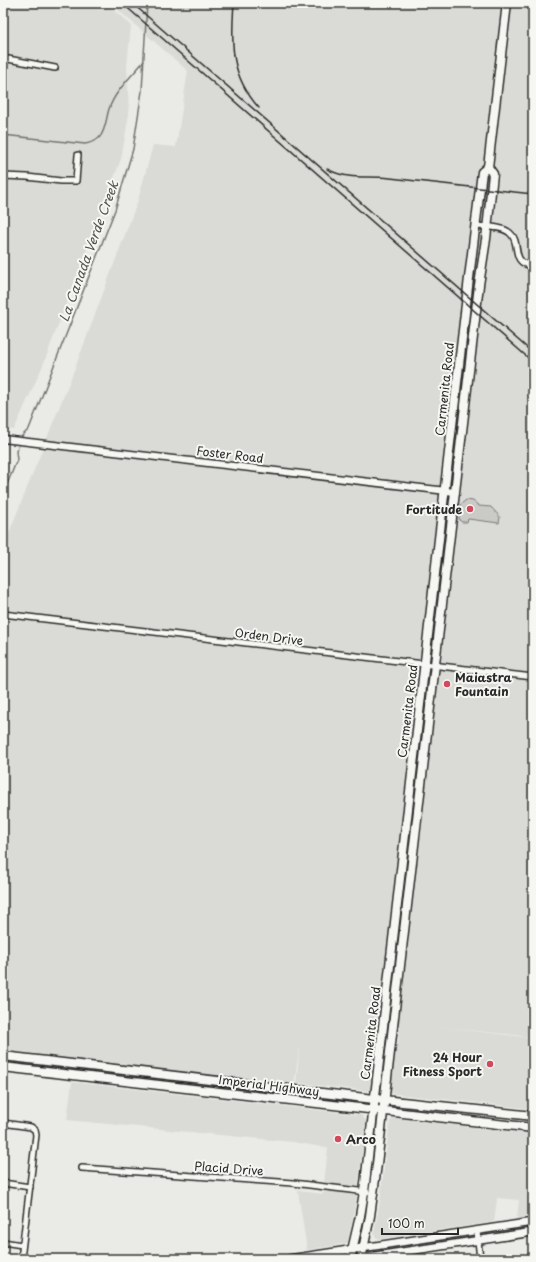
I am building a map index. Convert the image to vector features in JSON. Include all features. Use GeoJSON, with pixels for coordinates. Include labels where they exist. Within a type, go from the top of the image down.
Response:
{"type":"FeatureCollection","features":[{"type":"Feature","properties":{"kind":"main road","name":"Carmenita Road"},"geometry":{"type":"LineString","coordinates":[[359,1259],[363,1248],[374,1193],[384,1111],[493,174],[488,167],[507,3]]}},
{"type":"Feature","properties":{"kind":"main road","name":"Carmenita Road"},"geometry":{"type":"LineString","coordinates":[[350,1259],[364,1192],[445,490],[461,338],[482,172],[488,167]]}},
{"type":"Feature","properties":{"kind":"main road"},"geometry":{"type":"LineString","coordinates":[[409,804],[420,805]]}},
{"type":"Feature","properties":{"kind":"main road","name":"Imperial Highway"},"geometry":{"type":"LineString","coordinates":[[3,1056],[533,1116]]}},
{"type":"Feature","properties":{"kind":"main road","name":"Imperial Highway"},"geometry":{"type":"LineString","coordinates":[[3,1066],[533,1128]]}},
{"type":"Feature","properties":{"kind":"main road"},"geometry":{"type":"LineString","coordinates":[[289,1259],[533,1222]]}},
{"type":"Feature","properties":{"kind":"main road"},"geometry":{"type":"LineString","coordinates":[[359,1259],[533,1232]]}},
{"type":"Feature","properties":{"kind":"street"},"geometry":{"type":"LineString","coordinates":[[3,58],[55,68]]}},
{"type":"Feature","properties":{"kind":"street"},"geometry":{"type":"LineString","coordinates":[[3,176],[76,181],[78,155]]}},
{"type":"Feature","properties":{"kind":"street"},"geometry":{"type":"LineString","coordinates":[[476,226],[505,229],[511,233],[514,238],[520,260],[527,265],[533,266]]}},
{"type":"Feature","properties":{"kind":"street","name":"Foster Road"},"geometry":{"type":"LineString","coordinates":[[5,439],[455,492]]}},
{"type":"Feature","properties":{"kind":"street","name":"Orden Drive"},"geometry":{"type":"LineString","coordinates":[[3,614],[533,677]]}},
{"type":"Feature","properties":{"kind":"street"},"geometry":{"type":"LineString","coordinates":[[3,1123],[31,1127],[35,1130],[36,1135],[21,1259]]}},
{"type":"Feature","properties":{"kind":"street","name":"Placid Drive"},"geometry":{"type":"LineString","coordinates":[[82,1168],[293,1183],[374,1193]]}},
{"type":"Feature","properties":{"kind":"street"},"geometry":{"type":"LineString","coordinates":[[3,1183],[30,1186]]}},
{"type":"Feature","properties":{"kind":"street"},"geometry":{"type":"LineString","coordinates":[[477,1231],[480,1259]]}},
{"type":"Feature","properties":{"kind":"street"},"geometry":{"type":"LineString","coordinates":[[3,1242],[22,1245]]}},
{"type":"Feature","properties":{"kind":"shaded area"},"geometry":{"type":"Polygon","coordinates":[[[3,3],[105,3],[131,25],[127,65],[129,114],[121,159],[43,365],[14,430],[3,428],[3,3]]]}},
{"type":"Feature","properties":{"kind":"shaded area"},"geometry":{"type":"Polygon","coordinates":[[[110,3],[533,3],[533,1037],[439,1027],[533,1038],[533,1109],[296,1083],[300,1045],[294,1084],[3,1050],[3,548],[77,363],[138,200],[153,145],[176,147],[188,71],[110,3]],[[377,1022],[375,1041],[398,1045],[400,1023],[377,1022]]]}},
{"type":"Feature","properties":{"kind":"shaded area"},"geometry":{"type":"Polygon","coordinates":[[[466,500],[473,501],[479,506],[491,507],[500,517],[499,523],[468,519],[467,522],[462,522],[459,520],[460,505],[466,500]]]}},
{"type":"Feature","properties":{"kind":"shaded area"},"geometry":{"type":"Polygon","coordinates":[[[72,1082],[361,1115],[366,1121],[356,1200],[348,1242],[307,1250],[298,1191],[323,1194],[328,1148],[293,1142],[67,1120],[72,1082]]]}},
{"type":"Feature","properties":{"kind":"shaded area"},"geometry":{"type":"Polygon","coordinates":[[[394,1118],[533,1134],[533,1215],[517,1219],[519,1200],[497,1198],[494,1222],[379,1239],[376,1237],[374,1234],[380,1201],[390,1121],[394,1118]]]}},
{"type":"Feature","properties":{"kind":"waterway","name":"La Canada Verde Creek"},"geometry":{"type":"LineString","coordinates":[[21,440],[22,436],[29,429],[115,210],[133,149],[142,91],[147,3]]}},
{"type":"Feature","properties":{"kind":"waterway"},"geometry":{"type":"LineString","coordinates":[[3,135],[85,144],[96,140],[103,132],[109,109],[115,96],[144,61]]}},
{"type":"Feature","properties":{"kind":"waterway","name":"La Canada Verde Creek"},"geometry":{"type":"LineString","coordinates":[[3,494],[17,460],[16,451],[20,443]]}},
{"type":"Feature","properties":{"kind":"railway"},"geometry":{"type":"LineString","coordinates":[[122,3],[533,362]]}},
{"type":"Feature","properties":{"kind":"railway"},"geometry":{"type":"LineString","coordinates":[[132,3],[533,353]]}},
{"type":"Feature","properties":{"kind":"railway"},"geometry":{"type":"LineString","coordinates":[[234,3],[234,59],[242,84],[249,96],[259,108]]}},
{"type":"Feature","properties":{"kind":"railway"},"geometry":{"type":"LineString","coordinates":[[327,169],[335,173],[358,177],[382,177],[533,194]]}},
{"type":"Feature","properties":{"kind":"place","name":"Fortitude"},"geometry":{"type":"Point","coordinates":[470,509]}},
{"type":"Feature","properties":{"kind":"place","name":"Maiastra Fountain"},"geometry":{"type":"Point","coordinates":[447,684]}},
{"type":"Feature","properties":{"kind":"place","name":"24 Hour Fitness Sport"},"geometry":{"type":"Point","coordinates":[490,1064]}},
{"type":"Feature","properties":{"kind":"place","name":"Arco"},"geometry":{"type":"Point","coordinates":[338,1139]}}]}
